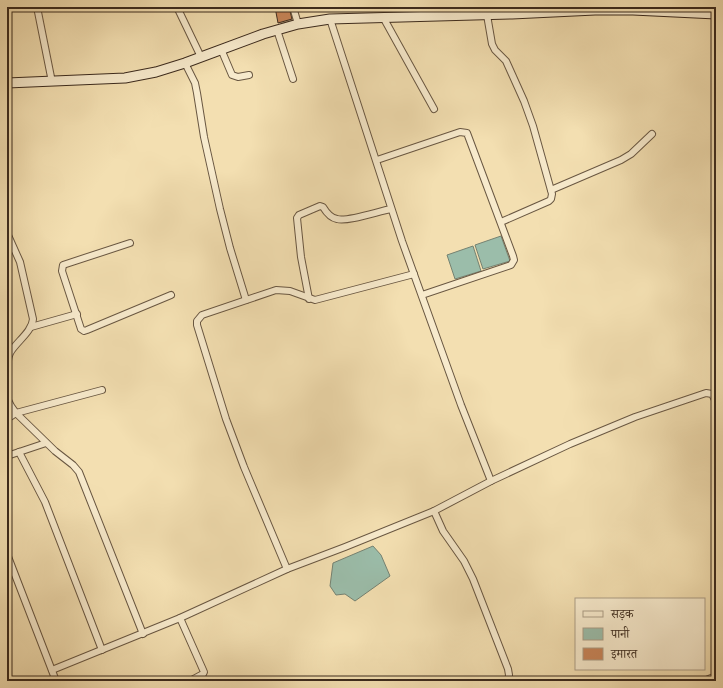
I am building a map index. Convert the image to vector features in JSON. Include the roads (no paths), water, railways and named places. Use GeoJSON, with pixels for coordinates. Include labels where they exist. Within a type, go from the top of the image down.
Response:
{"type":"FeatureCollection","features":[{"type":"Feature","properties":{"kind":"street"},"geometry":{"type":"LineString","coordinates":[[37,7],[52,82]]}},
{"type":"Feature","properties":{"kind":"street"},"geometry":{"type":"LineString","coordinates":[[177,7],[201,57]]}},
{"type":"Feature","properties":{"kind":"street"},"geometry":{"type":"LineString","coordinates":[[293,7],[298,24]]}},
{"type":"Feature","properties":{"kind":"street"},"geometry":{"type":"LineString","coordinates":[[7,83],[125,78],[156,72],[277,30],[298,24],[330,19],[383,17],[454,11],[487,15],[525,10],[594,8],[692,10],[716,14]]}},
{"type":"Feature","properties":{"kind":"street"},"geometry":{"type":"LineString","coordinates":[[487,15],[492,44],[495,50],[506,61],[524,100],[533,126],[552,196],[549,201],[501,222]]}},
{"type":"Feature","properties":{"kind":"street"},"geometry":{"type":"LineString","coordinates":[[383,17],[434,109]]}},
{"type":"Feature","properties":{"kind":"street"},"geometry":{"type":"LineString","coordinates":[[330,19],[377,160],[391,208],[490,482]]}},
{"type":"Feature","properties":{"kind":"street"},"geometry":{"type":"LineString","coordinates":[[277,30],[293,79]]}},
{"type":"Feature","properties":{"kind":"street"},"geometry":{"type":"LineString","coordinates":[[221,49],[232,75],[238,77],[249,75]]}},
{"type":"Feature","properties":{"kind":"street"},"geometry":{"type":"LineString","coordinates":[[185,63],[195,83],[204,137],[220,209],[246,300]]}},
{"type":"Feature","properties":{"kind":"street"},"geometry":{"type":"LineString","coordinates":[[377,160],[460,132],[467,133],[513,256],[513,263],[422,295]]}},
{"type":"Feature","properties":{"kind":"street"},"geometry":{"type":"LineString","coordinates":[[551,190],[621,160],[641,146],[652,134]]}},
{"type":"Feature","properties":{"kind":"street"},"geometry":{"type":"LineString","coordinates":[[309,299],[301,257],[297,218],[298,215],[320,206],[323,207],[332,217],[338,220],[391,208]]}},
{"type":"Feature","properties":{"kind":"street"},"geometry":{"type":"LineString","coordinates":[[7,233],[20,262],[33,319],[31,327],[10,354],[7,398],[16,413],[46,444],[80,472],[143,634]]}},
{"type":"Feature","properties":{"kind":"street"},"geometry":{"type":"LineString","coordinates":[[130,243],[62,265],[62,271],[81,329],[84,331],[87,330],[170,295]]}},
{"type":"Feature","properties":{"kind":"street"},"geometry":{"type":"LineString","coordinates":[[287,569],[244,467],[226,418],[197,321],[202,315],[282,290],[290,291],[315,300],[414,274]]}},
{"type":"Feature","properties":{"kind":"street"},"geometry":{"type":"LineString","coordinates":[[31,327],[77,314]]}},
{"type":"Feature","properties":{"kind":"street"},"geometry":{"type":"LineString","coordinates":[[7,419],[16,413],[102,390]]}},
{"type":"Feature","properties":{"kind":"street"},"geometry":{"type":"LineString","coordinates":[[52,670],[143,634],[287,569],[434,511],[490,482],[570,444],[635,417],[706,393],[712,394],[716,402]]}},
{"type":"Feature","properties":{"kind":"street"},"geometry":{"type":"LineString","coordinates":[[7,456],[46,444]]}},
{"type":"Feature","properties":{"kind":"street"},"geometry":{"type":"LineString","coordinates":[[19,452],[45,502],[102,650]]}},
{"type":"Feature","properties":{"kind":"street"},"geometry":{"type":"LineString","coordinates":[[434,511],[443,532],[464,561],[473,579],[508,669],[508,681]]}},
{"type":"Feature","properties":{"kind":"street"},"geometry":{"type":"LineString","coordinates":[[7,554],[56,681]]}},
{"type":"Feature","properties":{"kind":"street"},"geometry":{"type":"LineString","coordinates":[[180,618],[204,672],[201,676],[190,681]]}},
{"type":"Feature","properties":{"kind":"street"},"geometry":{"type":"LineString","coordinates":[[704,681],[716,676]]}},
{"type":"Feature","properties":{"kind":"water"},"geometry":{"type":"Polygon","coordinates":[[[501,236],[510,261],[483,269],[475,245],[501,236]]]}},
{"type":"Feature","properties":{"kind":"water"},"geometry":{"type":"Polygon","coordinates":[[[473,246],[481,271],[455,279],[447,255],[473,246]]]}},
{"type":"Feature","properties":{"kind":"water"},"geometry":{"type":"Polygon","coordinates":[[[373,546],[381,555],[390,576],[355,601],[345,594],[336,595],[330,586],[333,563],[373,546]]]}}]}
